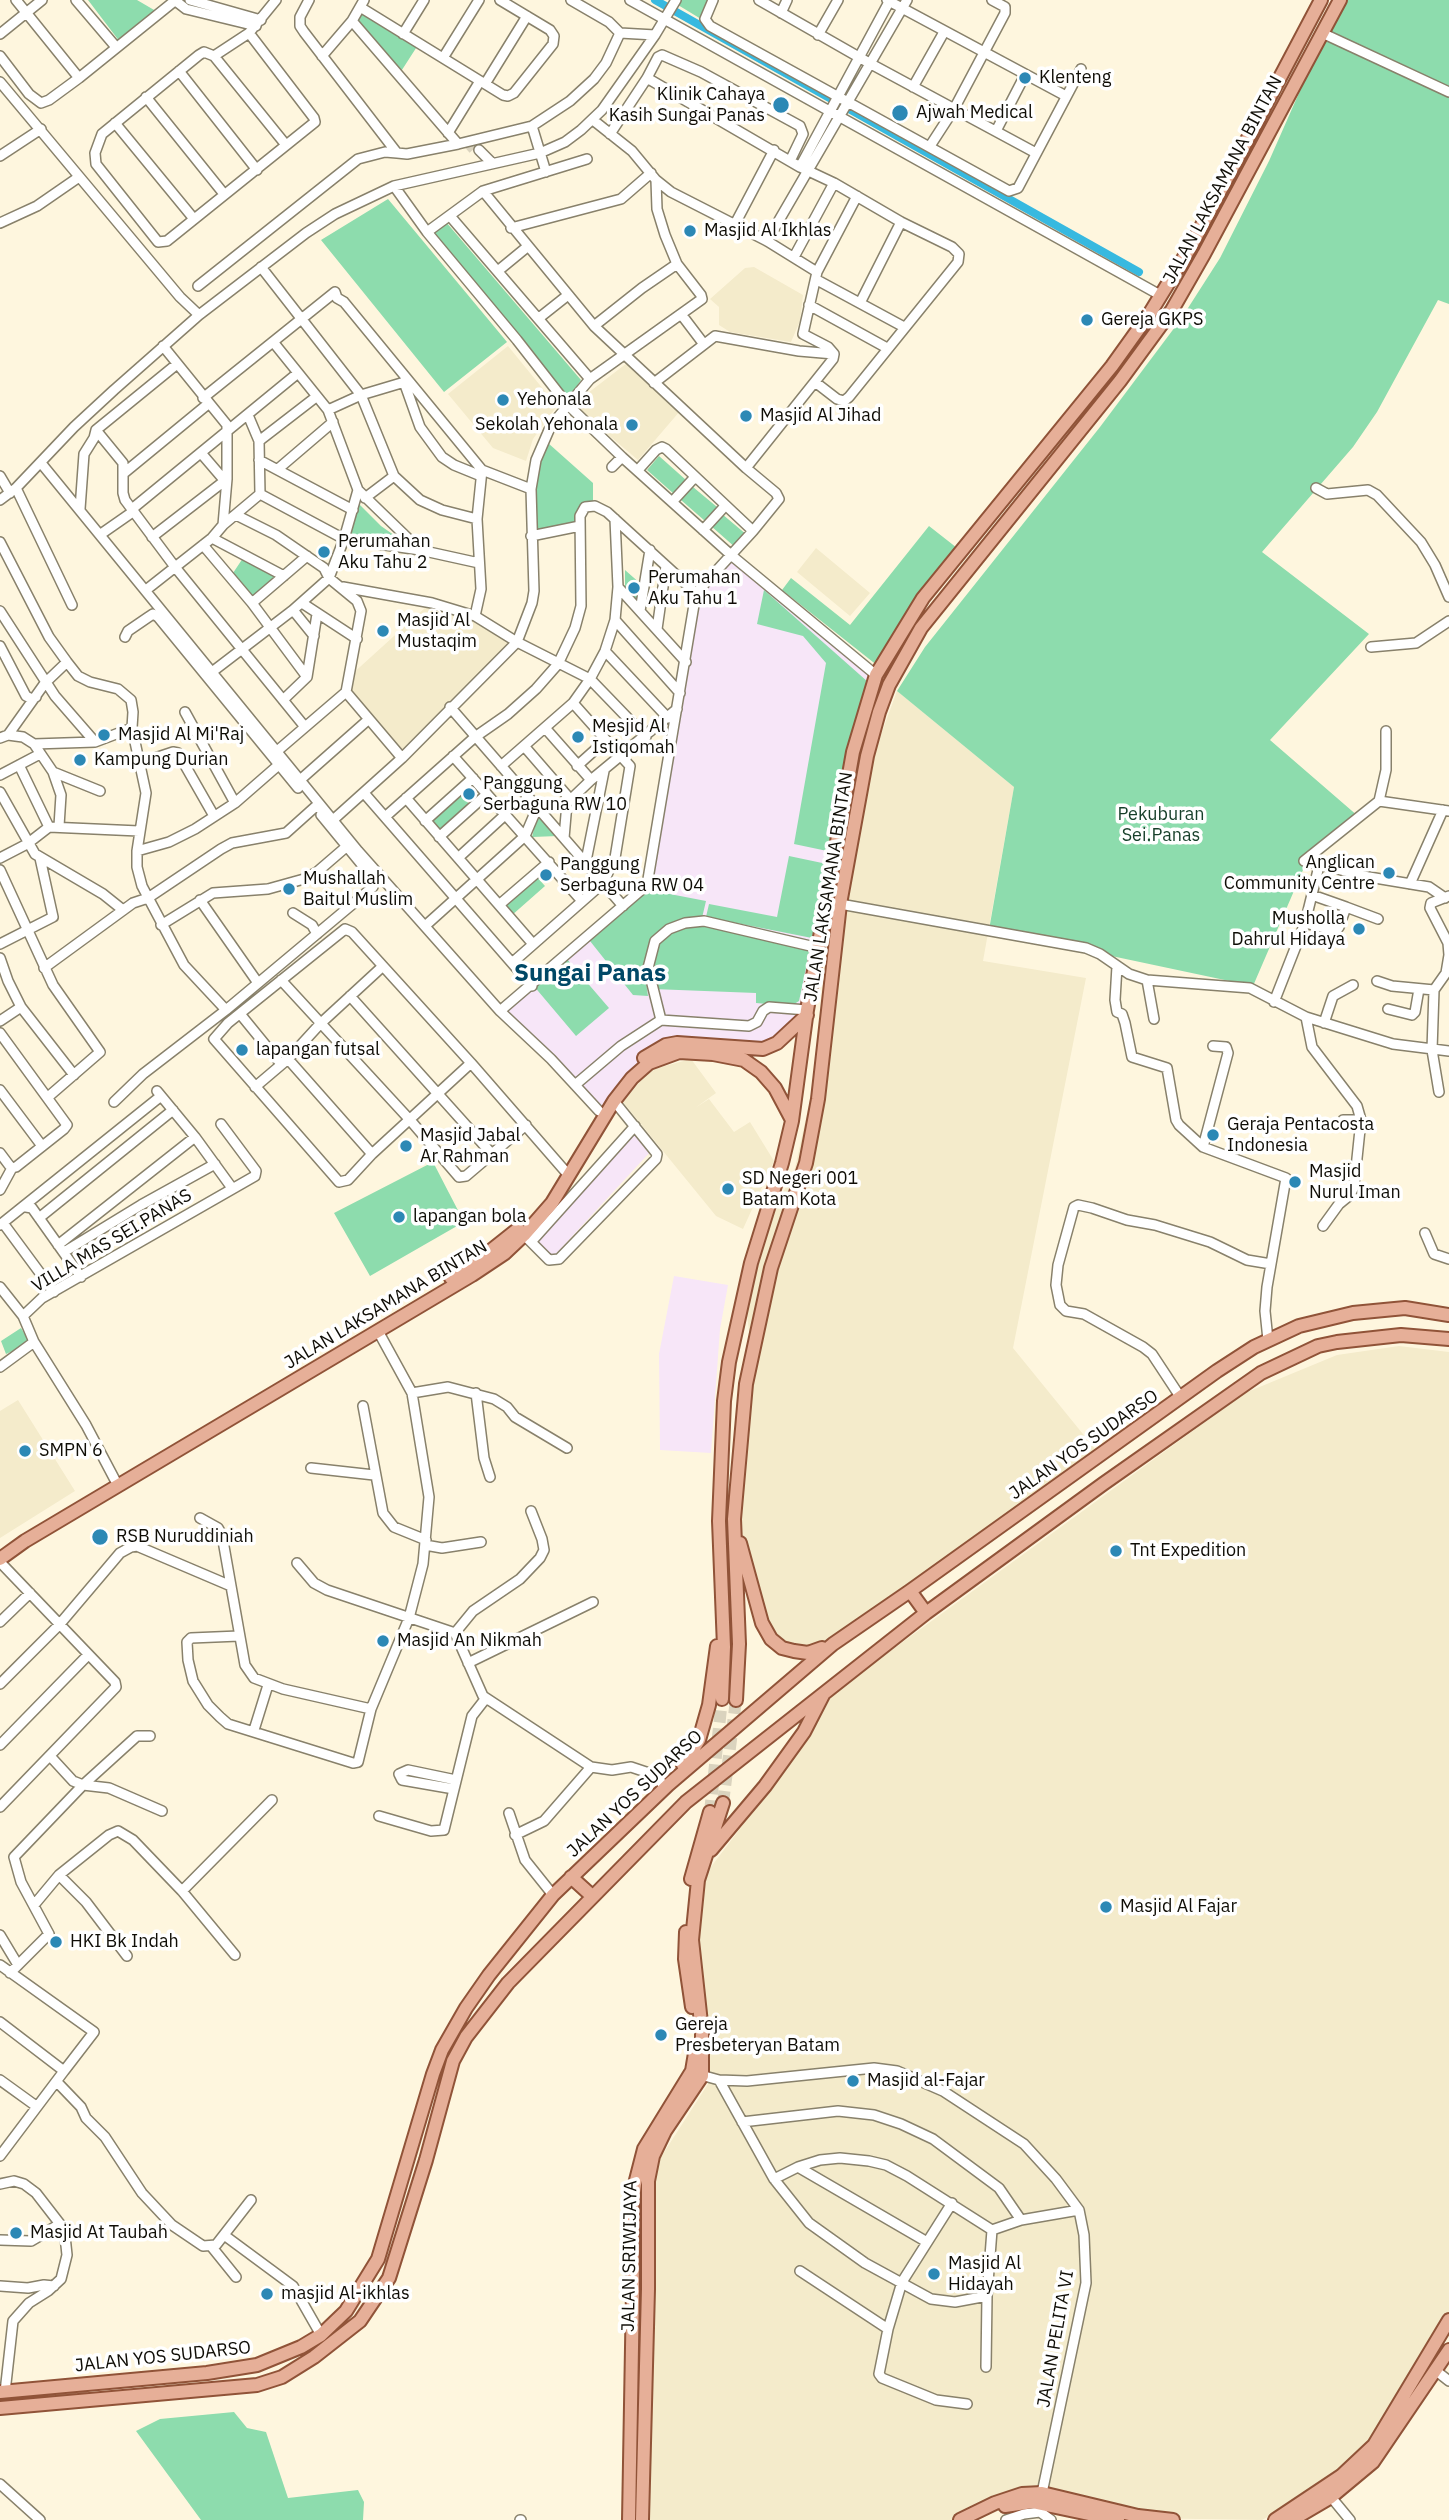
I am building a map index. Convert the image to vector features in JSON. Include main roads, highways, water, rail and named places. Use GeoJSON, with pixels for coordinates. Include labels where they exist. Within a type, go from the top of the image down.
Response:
{"type":"FeatureCollection","features":[{"type":"Feature","properties":{"kind":"main road","name":"JALAN LAKSAMANA BINTAN"},"geometry":{"type":"LineString","coordinates":[[736,1700],[739,1644],[734,1519],[746,1384],[771,1268],[799,1187],[812,1133],[840,904],[873,734],[884,699],[912,641],[1120,381],[1172,310],[1340,0]]}},
{"type":"Feature","properties":{"kind":"main road","name":"JALAN LAKSAMANA BINTAN"},"geometry":{"type":"LineString","coordinates":[[722,1699],[719,1521],[724,1401],[729,1362],[751,1263],[792,1121],[807,1012],[853,752],[876,675],[923,598],[1112,366],[1160,295],[1191,246],[1319,3]]}},
{"type":"Feature","properties":{"kind":"main road"},"geometry":{"type":"LineString","coordinates":[[1191,246],[1204,254]]}},
{"type":"Feature","properties":{"kind":"main road","name":"JALAN LAKSAMANA BINTAN"},"geometry":{"type":"LineString","coordinates":[[0,1561],[24,1541],[377,1331],[511,1236],[537,1211],[565,1171],[599,1111],[640,1060],[666,1045],[694,1043],[763,1049],[777,1043],[807,1012]]}},
{"type":"Feature","properties":{"kind":"main road","name":"JALAN LAKSAMANA BINTAN"},"geometry":{"type":"LineString","coordinates":[[0,1550],[75,1502],[417,1303],[472,1275],[528,1239],[560,1201],[614,1101],[632,1078],[649,1063],[680,1052],[700,1052],[744,1060],[754,1066],[775,1088],[792,1121]]}},
{"type":"Feature","properties":{"kind":"main road"},"geometry":{"type":"LineString","coordinates":[[751,1263],[771,1268]]}},
{"type":"Feature","properties":{"kind":"main road","name":"JALAN YOS SUDARSO"},"geometry":{"type":"LineString","coordinates":[[3,2392],[207,2373],[257,2365],[301,2347],[321,2334],[346,2311],[377,2259],[442,2050],[466,2008],[553,1895],[667,1786],[833,1644],[1217,1371],[1268,1340],[1313,1322],[1353,1314],[1405,1308],[1449,1315]]}},
{"type":"Feature","properties":{"kind":"main road","name":"JALAN YOS SUDARSO"},"geometry":{"type":"LineString","coordinates":[[0,2408],[257,2385],[282,2377],[314,2357],[360,2320],[388,2278],[395,2263],[453,2061],[466,2037],[508,1983],[686,1802],[926,1613],[1261,1373],[1318,1346],[1337,1342],[1401,1335],[1449,1339]]}},
{"type":"Feature","properties":{"kind":"main road"},"geometry":{"type":"LineString","coordinates":[[720,1485],[736,1486]]}},
{"type":"Feature","properties":{"kind":"main road"},"geometry":{"type":"LineString","coordinates":[[734,1519],[762,1623],[771,1639],[782,1648],[808,1653],[833,1644]]}},
{"type":"Feature","properties":{"kind":"main road"},"geometry":{"type":"LineString","coordinates":[[910,1591],[926,1613]]}},
{"type":"Feature","properties":{"kind":"main road"},"geometry":{"type":"LineString","coordinates":[[667,1786],[699,1740],[709,1705],[722,1607]]}},
{"type":"Feature","properties":{"kind":"main road"},"geometry":{"type":"LineString","coordinates":[[709,1852],[765,1786],[804,1732],[824,1692]]}},
{"type":"Feature","properties":{"kind":"main road"},"geometry":{"type":"LineString","coordinates":[[697,2074],[702,2032],[692,1940],[698,1880],[723,1802]]}},
{"type":"Feature","properties":{"kind":"main road","name":"JALAN SRIWIJAYA"},"geometry":{"type":"LineString","coordinates":[[636,2515],[647,2337],[649,2169],[664,2132],[697,2074],[696,2030],[684,1949],[690,1883],[710,1812]]}},
{"type":"Feature","properties":{"kind":"main road"},"geometry":{"type":"LineString","coordinates":[[571,1877],[592,1896]]}},
{"type":"Feature","properties":{"kind":"main road","name":"JALAN SRIWIJAYA"},"geometry":{"type":"LineString","coordinates":[[636,2515],[631,2337],[632,2208],[637,2168],[650,2140],[697,2074]]}},
{"type":"Feature","properties":{"kind":"main road"},"geometry":{"type":"LineString","coordinates":[[1275,2520],[1341,2476],[1374,2445],[1449,2320]]}},
{"type":"Feature","properties":{"kind":"main road"},"geometry":{"type":"LineString","coordinates":[[631,2337],[647,2337]]}},
{"type":"Feature","properties":{"kind":"main road"},"geometry":{"type":"LineString","coordinates":[[1292,2520],[1331,2497],[1382,2451],[1449,2350]]}},
{"type":"Feature","properties":{"kind":"main road"},"geometry":{"type":"LineString","coordinates":[[91,2383],[91,2400]]}},
{"type":"Feature","properties":{"kind":"main road"},"geometry":{"type":"LineString","coordinates":[[960,2520],[1022,2494],[1042,2493],[1138,2516],[1173,2520]]}},
{"type":"Feature","properties":{"kind":"main road"},"geometry":{"type":"LineString","coordinates":[[977,2520],[1006,2506],[1032,2502],[1118,2520]]}},
{"type":"Feature","properties":{"kind":"waterway"},"geometry":{"type":"LineString","coordinates":[[655,0],[1139,272]]}},
{"type":"Feature","properties":{"kind":"tunnel"},"geometry":{"type":"LineString","coordinates":[[467,143],[475,152]]}},
{"type":"Feature","properties":{"kind":"tunnel"},"geometry":{"type":"LineString","coordinates":[[710,1812],[722,1699]]}},
{"type":"Feature","properties":{"kind":"tunnel"},"geometry":{"type":"LineString","coordinates":[[723,1803],[736,1700]]}},
{"type":"Feature","properties":{"kind":"place","name":"Klenteng"},"geometry":{"type":"Point","coordinates":[1025,78]}},
{"type":"Feature","properties":{"kind":"place","name":"Klinik Cahaya Kasih Sungai Panas"},"geometry":{"type":"Point","coordinates":[781,105]}},
{"type":"Feature","properties":{"kind":"place","name":"Ajwah Medical"},"geometry":{"type":"Point","coordinates":[900,113]}},
{"type":"Feature","properties":{"kind":"place","name":"Masjid Al Ikhlas"},"geometry":{"type":"Point","coordinates":[690,231]}},
{"type":"Feature","properties":{"kind":"place","name":"Gereja GKPS"},"geometry":{"type":"Point","coordinates":[1087,320]}},
{"type":"Feature","properties":{"kind":"place","name":"Yehonala"},"geometry":{"type":"Point","coordinates":[503,400]}},
{"type":"Feature","properties":{"kind":"place","name":"Masjid Al Jihad"},"geometry":{"type":"Point","coordinates":[746,416]}},
{"type":"Feature","properties":{"kind":"place","name":"Sekolah Yehonala"},"geometry":{"type":"Point","coordinates":[632,425]}},
{"type":"Feature","properties":{"kind":"place","name":"Perumahan Aku Tahu 2"},"geometry":{"type":"Point","coordinates":[324,552]}},
{"type":"Feature","properties":{"kind":"place","name":"Perumahan Aku Tahu 1"},"geometry":{"type":"Point","coordinates":[634,588]}},
{"type":"Feature","properties":{"kind":"place","name":"Masjid Al Mustaqim"},"geometry":{"type":"Point","coordinates":[383,631]}},
{"type":"Feature","properties":{"kind":"place","name":"Masjid Al Mi'Raj"},"geometry":{"type":"Point","coordinates":[104,735]}},
{"type":"Feature","properties":{"kind":"place","name":"Mesjid Al Istiqomah"},"geometry":{"type":"Point","coordinates":[578,737]}},
{"type":"Feature","properties":{"kind":"place","name":"Kampung Durian"},"geometry":{"type":"Point","coordinates":[80,760]}},
{"type":"Feature","properties":{"kind":"place","name":"Panggung Serbaguna RW 10"},"geometry":{"type":"Point","coordinates":[469,794]}},
{"type":"Feature","properties":{"kind":"place","name":"Anglican Community Centre"},"geometry":{"type":"Point","coordinates":[1389,873]}},
{"type":"Feature","properties":{"kind":"place","name":"Panggung Serbaguna RW 04"},"geometry":{"type":"Point","coordinates":[546,875]}},
{"type":"Feature","properties":{"kind":"place","name":"Mushallah Baitul Muslim"},"geometry":{"type":"Point","coordinates":[289,889]}},
{"type":"Feature","properties":{"kind":"place","name":"Musholla Dahrul Hidaya"},"geometry":{"type":"Point","coordinates":[1359,929]}},
{"type":"Feature","properties":{"kind":"place","name":"lapangan futsal"},"geometry":{"type":"Point","coordinates":[242,1050]}},
{"type":"Feature","properties":{"kind":"place","name":"Geraja Pentacosta Indonesia"},"geometry":{"type":"Point","coordinates":[1213,1135]}},
{"type":"Feature","properties":{"kind":"place","name":"Masjid Jabal Ar Rahman"},"geometry":{"type":"Point","coordinates":[406,1146]}},
{"type":"Feature","properties":{"kind":"place","name":"Masjid Nurul Iman"},"geometry":{"type":"Point","coordinates":[1295,1182]}},
{"type":"Feature","properties":{"kind":"place","name":"SD Negeri 001 Batam Kota"},"geometry":{"type":"Point","coordinates":[728,1189]}},
{"type":"Feature","properties":{"kind":"place","name":"lapangan bola"},"geometry":{"type":"Point","coordinates":[399,1217]}},
{"type":"Feature","properties":{"kind":"place","name":"SMPN 6"},"geometry":{"type":"Point","coordinates":[25,1451]}},
{"type":"Feature","properties":{"kind":"place","name":"RSB Nuruddiniah"},"geometry":{"type":"Point","coordinates":[100,1537]}},
{"type":"Feature","properties":{"kind":"place","name":"Tnt Expedition"},"geometry":{"type":"Point","coordinates":[1116,1551]}},
{"type":"Feature","properties":{"kind":"place","name":"Masjid An Nikmah"},"geometry":{"type":"Point","coordinates":[383,1641]}},
{"type":"Feature","properties":{"kind":"place","name":"Masjid Al Fajar"},"geometry":{"type":"Point","coordinates":[1106,1907]}},
{"type":"Feature","properties":{"kind":"place","name":"HKI Bk Indah"},"geometry":{"type":"Point","coordinates":[56,1942]}},
{"type":"Feature","properties":{"kind":"place","name":"Gereja Presbeteryan Batam"},"geometry":{"type":"Point","coordinates":[661,2035]}},
{"type":"Feature","properties":{"kind":"place","name":"Masjid al-Fajar"},"geometry":{"type":"Point","coordinates":[853,2081]}},
{"type":"Feature","properties":{"kind":"place","name":"Masjid At Taubah"},"geometry":{"type":"Point","coordinates":[16,2233]}},
{"type":"Feature","properties":{"kind":"place","name":"Masjid Al Hidayah"},"geometry":{"type":"Point","coordinates":[934,2274]}},
{"type":"Feature","properties":{"kind":"place","name":"masjid Al-ikhlas"},"geometry":{"type":"Point","coordinates":[267,2294]}},
{"type":"Feature","properties":{"kind":"district","name":"Sungai Panas"},"geometry":{"type":"Point","coordinates":[590,974]}},
{"type":"Feature","properties":{"kind":"park label","name":"Pekuburan Sei.Panas"},"geometry":{"type":"Point","coordinates":[1161,825]}}]}
